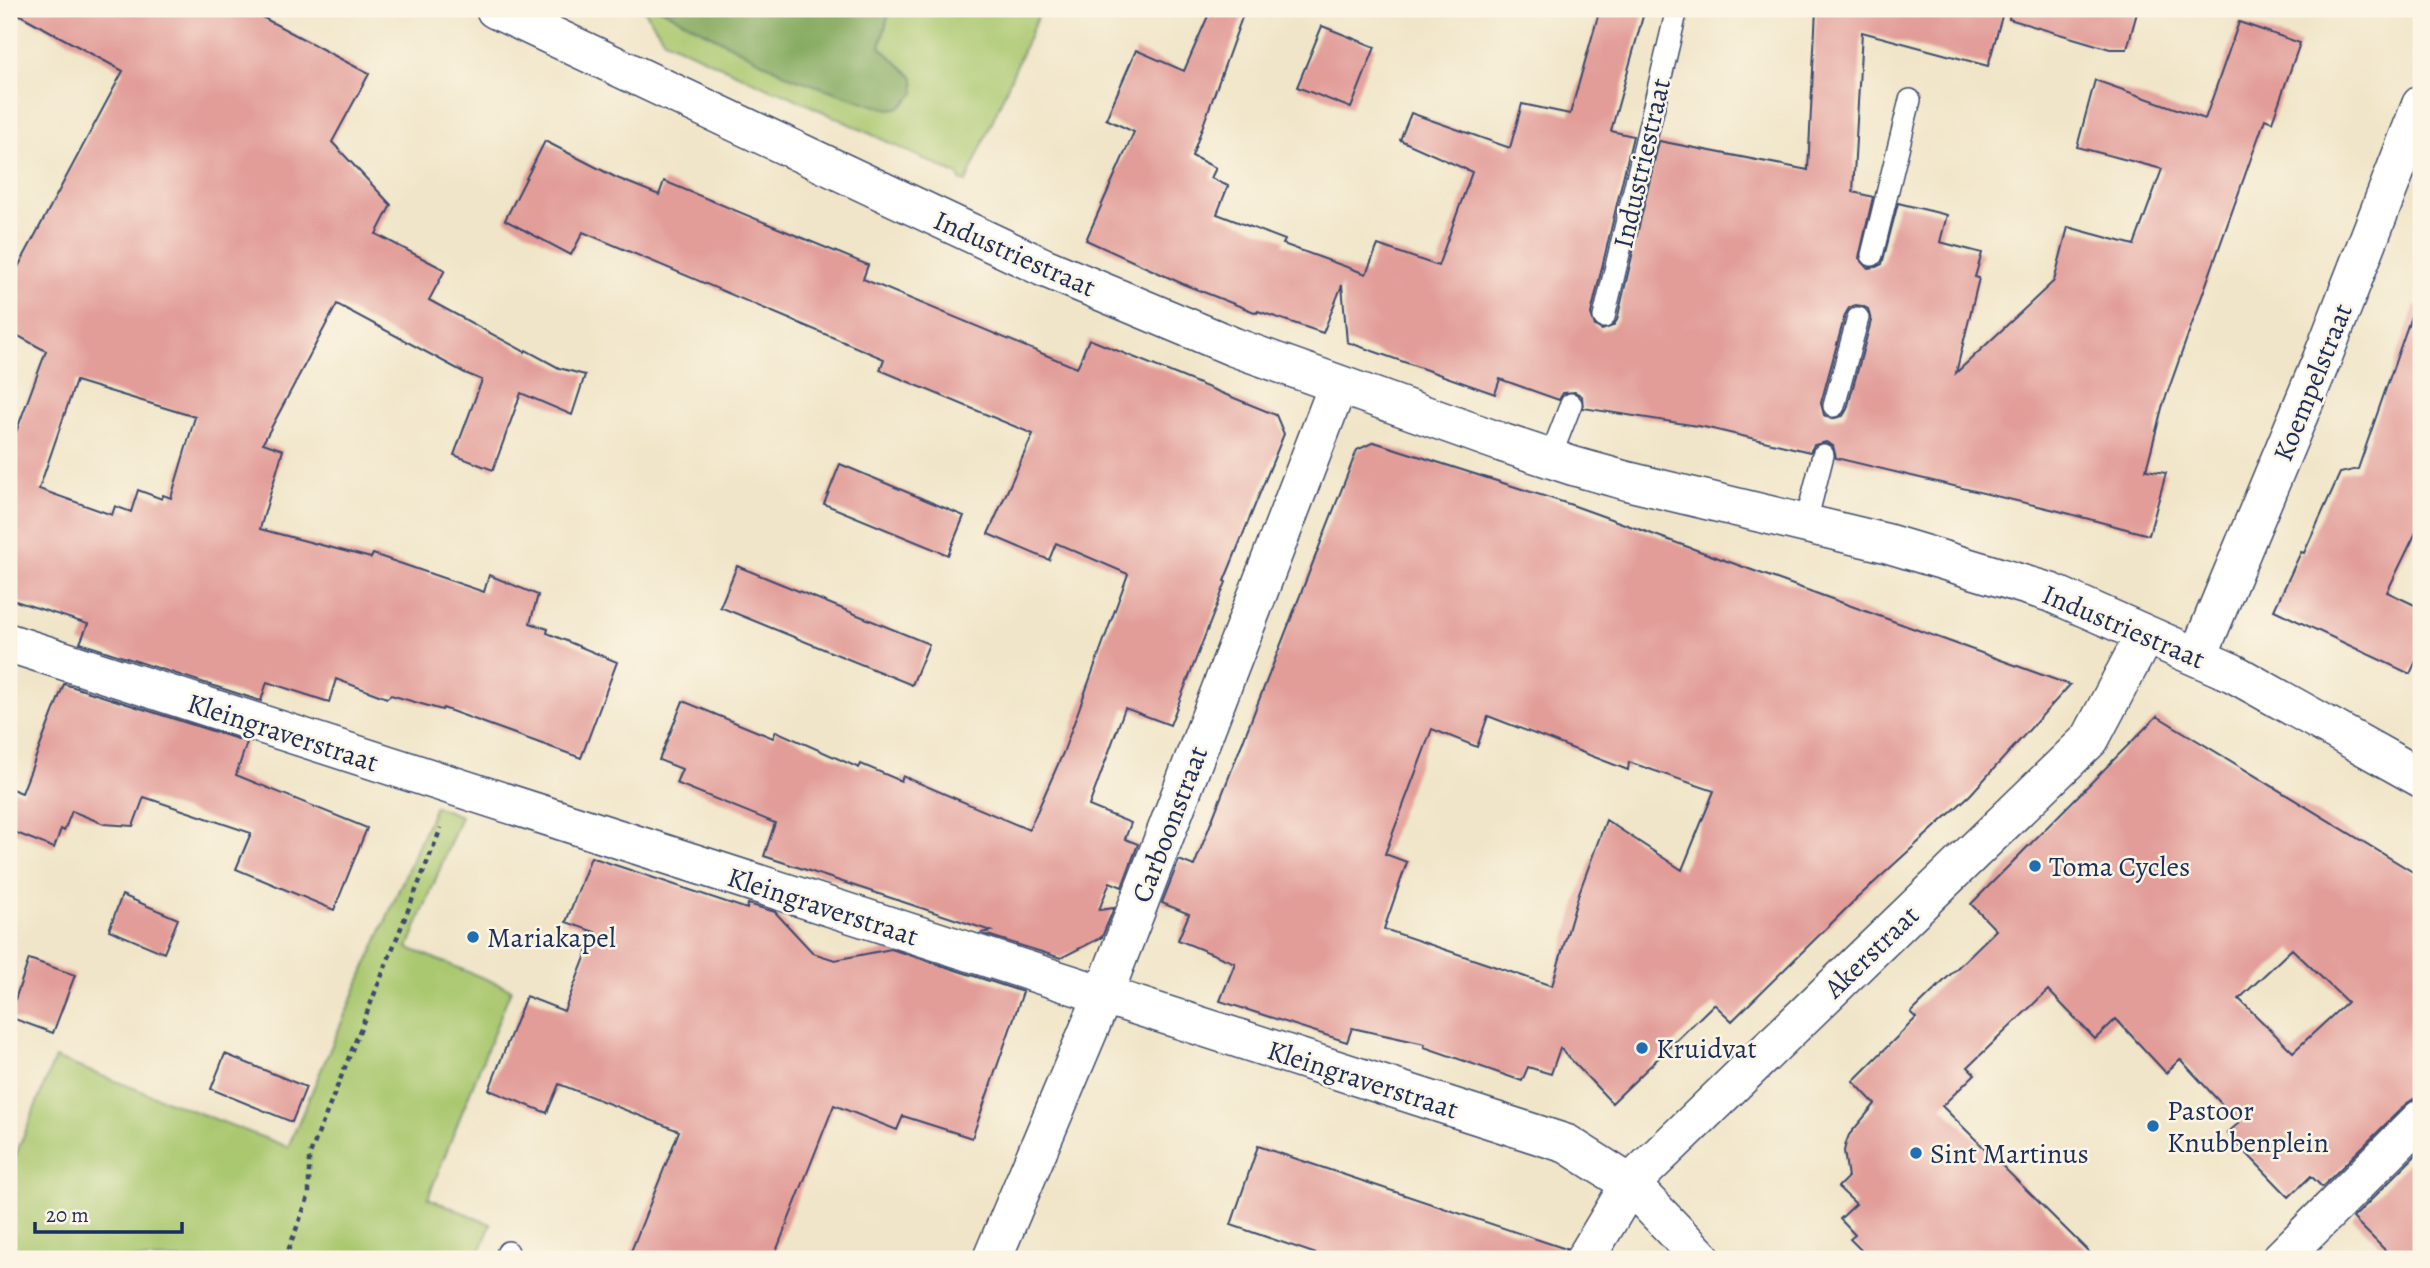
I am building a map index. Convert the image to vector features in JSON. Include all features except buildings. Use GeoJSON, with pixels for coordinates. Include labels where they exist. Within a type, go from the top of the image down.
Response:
{"type":"FeatureCollection","features":[{"type":"Feature","properties":{"kind":"street","name":"Industriestraat"},"geometry":{"type":"LineString","coordinates":[[495,9],[1043,268],[1234,347],[1550,458],[1627,481],[1886,543],[2052,593],[2198,656],[2290,703],[2421,778]]}},
{"type":"Feature","properties":{"kind":"street","name":"Koempelstraat"},"geometry":{"type":"LineString","coordinates":[[2198,656],[2322,359],[2421,105]]}},
{"type":"Feature","properties":{"kind":"street","name":"Carboonstraat"},"geometry":{"type":"LineString","coordinates":[[992,1259],[1103,996],[1338,385]]}},
{"type":"Feature","properties":{"kind":"street","name":"Akerstraat"},"geometry":{"type":"LineString","coordinates":[[1585,1259],[1629,1184],[2090,739],[2146,635]]}},
{"type":"Feature","properties":{"kind":"street","name":"Kleingraverstraat"},"geometry":{"type":"LineString","coordinates":[[9,643],[1567,1144],[1629,1184],[1702,1259]]}},
{"type":"Feature","properties":{"kind":"street"},"geometry":{"type":"LineString","coordinates":[[2281,1259],[2421,1119]]}},
{"type":"Feature","properties":{"kind":"lane","name":"Industriestraat"},"geometry":{"type":"LineString","coordinates":[[1604,317],[1677,9]]}},
{"type":"Feature","properties":{"kind":"lane"},"geometry":{"type":"LineString","coordinates":[[1872,255],[1910,100]]}},
{"type":"Feature","properties":{"kind":"lane"},"geometry":{"type":"LineString","coordinates":[[1835,406],[1858,318]]}},
{"type":"Feature","properties":{"kind":"lane"},"geometry":{"type":"LineString","coordinates":[[1550,458],[1571,404]]}},
{"type":"Feature","properties":{"kind":"lane"},"geometry":{"type":"LineString","coordinates":[[1806,522],[1823,455]]}},
{"type":"Feature","properties":{"kind":"path"},"geometry":{"type":"LineString","coordinates":[[285,1259],[309,1195],[309,1157],[458,788]]}},
{"type":"Feature","properties":{"kind":"green space"},"geometry":{"type":"Polygon","coordinates":[[[641,9],[661,9],[791,77],[890,109],[914,78],[880,47],[890,9],[1041,9],[966,182],[960,180],[958,175],[664,40],[641,9]]]}},
{"type":"Feature","properties":{"kind":"green space"},"geometry":{"type":"Polygon","coordinates":[[[661,9],[890,9],[880,47],[914,78],[915,93],[901,107],[890,109],[873,105],[791,77],[661,9]]]}},
{"type":"Feature","properties":{"kind":"green space"},"geometry":{"type":"Polygon","coordinates":[[[435,806],[461,816],[408,948],[511,989],[428,1198],[491,1224],[477,1259],[9,1259],[9,1172],[55,1058],[288,1147],[435,806]]]}},
{"type":"Feature","properties":{"kind":"place","name":"Toma Cycles"},"geometry":{"type":"Point","coordinates":[2035,866]}},
{"type":"Feature","properties":{"kind":"place","name":"Mariakapel"},"geometry":{"type":"Point","coordinates":[473,937]}},
{"type":"Feature","properties":{"kind":"place","name":"Kruidvat"},"geometry":{"type":"Point","coordinates":[1642,1048]}},
{"type":"Feature","properties":{"kind":"place","name":"Pastoor Knubbenplein"},"geometry":{"type":"Point","coordinates":[2153,1126]}},
{"type":"Feature","properties":{"kind":"place","name":"Sint Martinus"},"geometry":{"type":"Point","coordinates":[1916,1153]}}]}
